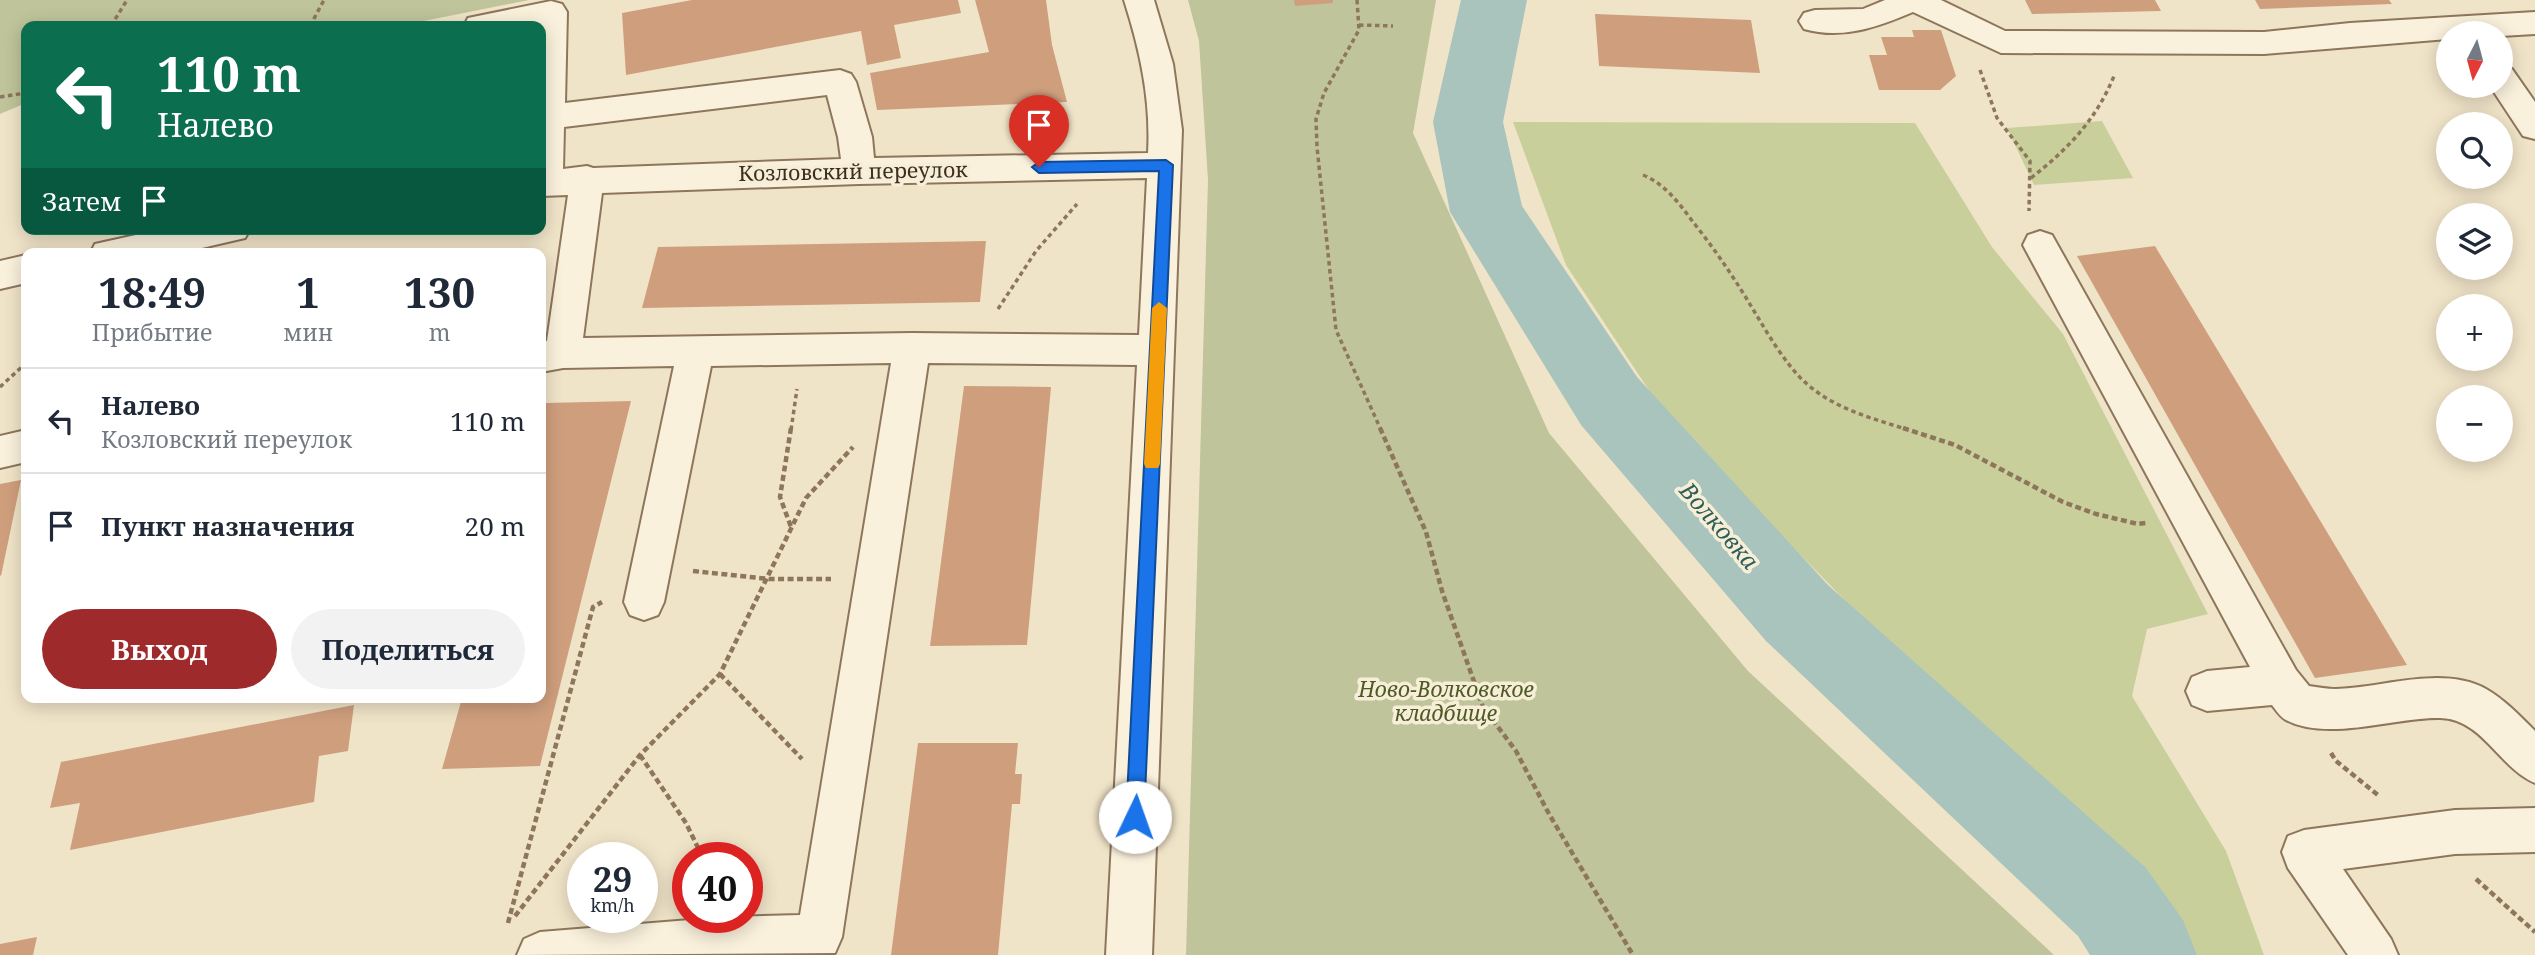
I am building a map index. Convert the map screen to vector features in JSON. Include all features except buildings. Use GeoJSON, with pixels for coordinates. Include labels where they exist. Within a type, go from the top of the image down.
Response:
{"type":"FeatureCollection","features":[{"type":"Feature","properties":{"kind":"street"},"geometry":{"type":"LineString","coordinates":[[1129,955],[1166,165],[1163,84],[1156,46],[1139,0]]}},
{"type":"Feature","properties":{"kind":"street"},"geometry":{"type":"LineString","coordinates":[[1815,21],[1866,20],[1914,0],[2001,42],[2264,43],[2436,32]]}},
{"type":"Feature","properties":{"kind":"street"},"geometry":{"type":"LineString","coordinates":[[505,21],[551,12],[546,143]]}},
{"type":"Feature","properties":{"kind":"street"},"geometry":{"type":"LineString","coordinates":[[2513,25],[2535,23]]}},
{"type":"Feature","properties":{"kind":"street"},"geometry":{"type":"LineString","coordinates":[[548,117],[840,82],[855,137],[859,171]]}},
{"type":"Feature","properties":{"kind":"street"},"geometry":{"type":"LineString","coordinates":[[2513,95],[2535,127]]}},
{"type":"Feature","properties":{"kind":"street","name":"Козловский переулок"},"geometry":{"type":"LineString","coordinates":[[546,182],[859,171],[1166,165]]}},
{"type":"Feature","properties":{"kind":"street"},"geometry":{"type":"LineString","coordinates":[[587,179],[552,355],[912,348],[1157,349]]}},
{"type":"Feature","properties":{"kind":"street"},"geometry":{"type":"LineString","coordinates":[[137,248],[203,235]]}},
{"type":"Feature","properties":{"kind":"street"},"geometry":{"type":"LineString","coordinates":[[2040,245],[2188,518],[2289,694]]}},
{"type":"Feature","properties":{"kind":"street"},"geometry":{"type":"LineString","coordinates":[[0,275],[21,271]]}},
{"type":"Feature","properties":{"kind":"street"},"geometry":{"type":"LineString","coordinates":[[523,945],[793,946],[820,937],[912,348]]}},
{"type":"Feature","properties":{"kind":"street"},"geometry":{"type":"LineString","coordinates":[[647,586],[696,351]]}},
{"type":"Feature","properties":{"kind":"street"},"geometry":{"type":"LineString","coordinates":[[0,452],[21,447]]}},
{"type":"Feature","properties":{"kind":"street"},"geometry":{"type":"LineString","coordinates":[[2207,691],[2289,694],[2335,709],[2441,698],[2470,703],[2498,723],[2535,762]]}},
{"type":"Feature","properties":{"kind":"street"},"geometry":{"type":"LineString","coordinates":[[2375,955],[2304,852],[2455,832],[2535,830]]}},
{"type":"Feature","properties":{"kind":"path"},"geometry":{"type":"LineString","coordinates":[[114,21],[127,0]]}},
{"type":"Feature","properties":{"kind":"path"},"geometry":{"type":"LineString","coordinates":[[313,21],[324,0]]}},
{"type":"Feature","properties":{"kind":"path"},"geometry":{"type":"LineString","coordinates":[[1357,0],[1359,30],[1324,93],[1316,119],[1336,330],[1426,532],[1442,591],[1483,707],[1516,751],[1549,814],[1633,955]]}},
{"type":"Feature","properties":{"kind":"path"},"geometry":{"type":"LineString","coordinates":[[1359,25],[1393,26]]}},
{"type":"Feature","properties":{"kind":"path"},"geometry":{"type":"LineString","coordinates":[[1984,34],[1980,72],[1997,118],[2030,161],[2031,178],[2027,201],[2031,223],[2040,245]]}},
{"type":"Feature","properties":{"kind":"path"},"geometry":{"type":"LineString","coordinates":[[2031,178],[2072,146],[2089,122],[2106,97],[2126,42]]}},
{"type":"Feature","properties":{"kind":"path"},"geometry":{"type":"LineString","coordinates":[[0,97],[21,94]]}},
{"type":"Feature","properties":{"kind":"path"},"geometry":{"type":"LineString","coordinates":[[1643,175],[1657,181],[1682,207],[1725,263],[1796,372],[1805,383],[1828,400],[1867,417],[1955,445],[2063,502],[2096,514],[2138,524],[2188,518]]}},
{"type":"Feature","properties":{"kind":"path"},"geometry":{"type":"LineString","coordinates":[[980,348],[1002,301],[1036,251],[1082,197]]}},
{"type":"Feature","properties":{"kind":"path"},"geometry":{"type":"LineString","coordinates":[[792,528],[780,496],[803,350]]}},
{"type":"Feature","properties":{"kind":"path"},"geometry":{"type":"LineString","coordinates":[[0,387],[21,368]]}},
{"type":"Feature","properties":{"kind":"path"},"geometry":{"type":"LineString","coordinates":[[508,925],[640,755],[720,674],[769,579],[806,498],[882,415],[903,404]]}},
{"type":"Feature","properties":{"kind":"path"},"geometry":{"type":"LineString","coordinates":[[508,925],[593,607],[647,586],[712,572],[769,579],[876,579]]}},
{"type":"Feature","properties":{"kind":"path"},"geometry":{"type":"LineString","coordinates":[[720,674],[785,743],[842,792]]}},
{"type":"Feature","properties":{"kind":"path"},"geometry":{"type":"LineString","coordinates":[[2289,694],[2336,761],[2428,836],[2535,932]]}},
{"type":"Feature","properties":{"kind":"path"},"geometry":{"type":"LineString","coordinates":[[640,755],[686,823],[695,842]]}},
{"type":"Feature","properties":{"kind":"path"},"geometry":{"type":"LineString","coordinates":[[508,925],[523,945]]}},
{"type":"Feature","properties":{"kind":"green space"},"geometry":{"type":"Polygon","coordinates":[[[0,0],[529,0],[424,21],[21,21],[21,105],[0,114],[0,0]]]}},
{"type":"Feature","properties":{"kind":"green space","name":"Ново-Волковское кладбище"},"geometry":{"type":"Polygon","coordinates":[[[1188,0],[1436,0],[1413,133],[1549,433],[1748,671],[2054,955],[1186,955],[1208,180],[1199,41],[1188,0]]]}},
{"type":"Feature","properties":{"kind":"green space"},"geometry":{"type":"Polygon","coordinates":[[[2102,121],[2133,178],[2034,185],[2007,128],[2102,121]]]}},
{"type":"Feature","properties":{"kind":"green space"},"geometry":{"type":"Polygon","coordinates":[[[1513,122],[1915,123],[1992,247],[2063,334],[2208,614],[2147,629],[2132,696],[2226,851],[2264,955],[2137,955],[2040,829],[1877,633],[1670,422],[1566,265],[1513,122]]]}},
{"type":"Feature","properties":{"kind":"waterway","name":"Волковка"},"geometry":{"type":"LineString","coordinates":[[1494,0],[1468,122],[1487,212],[1609,401],[1797,613],[2112,902],[2148,955]]}},
{"type":"Feature","properties":{"kind":"slow traffic"},"geometry":{"type":"LineString","coordinates":[[1152,464],[1159,308]]}},
{"type":"Feature","properties":{"kind":"route"},"geometry":{"type":"LineString","coordinates":[[1039,167],[1166,165],[1135,817]]}}]}
